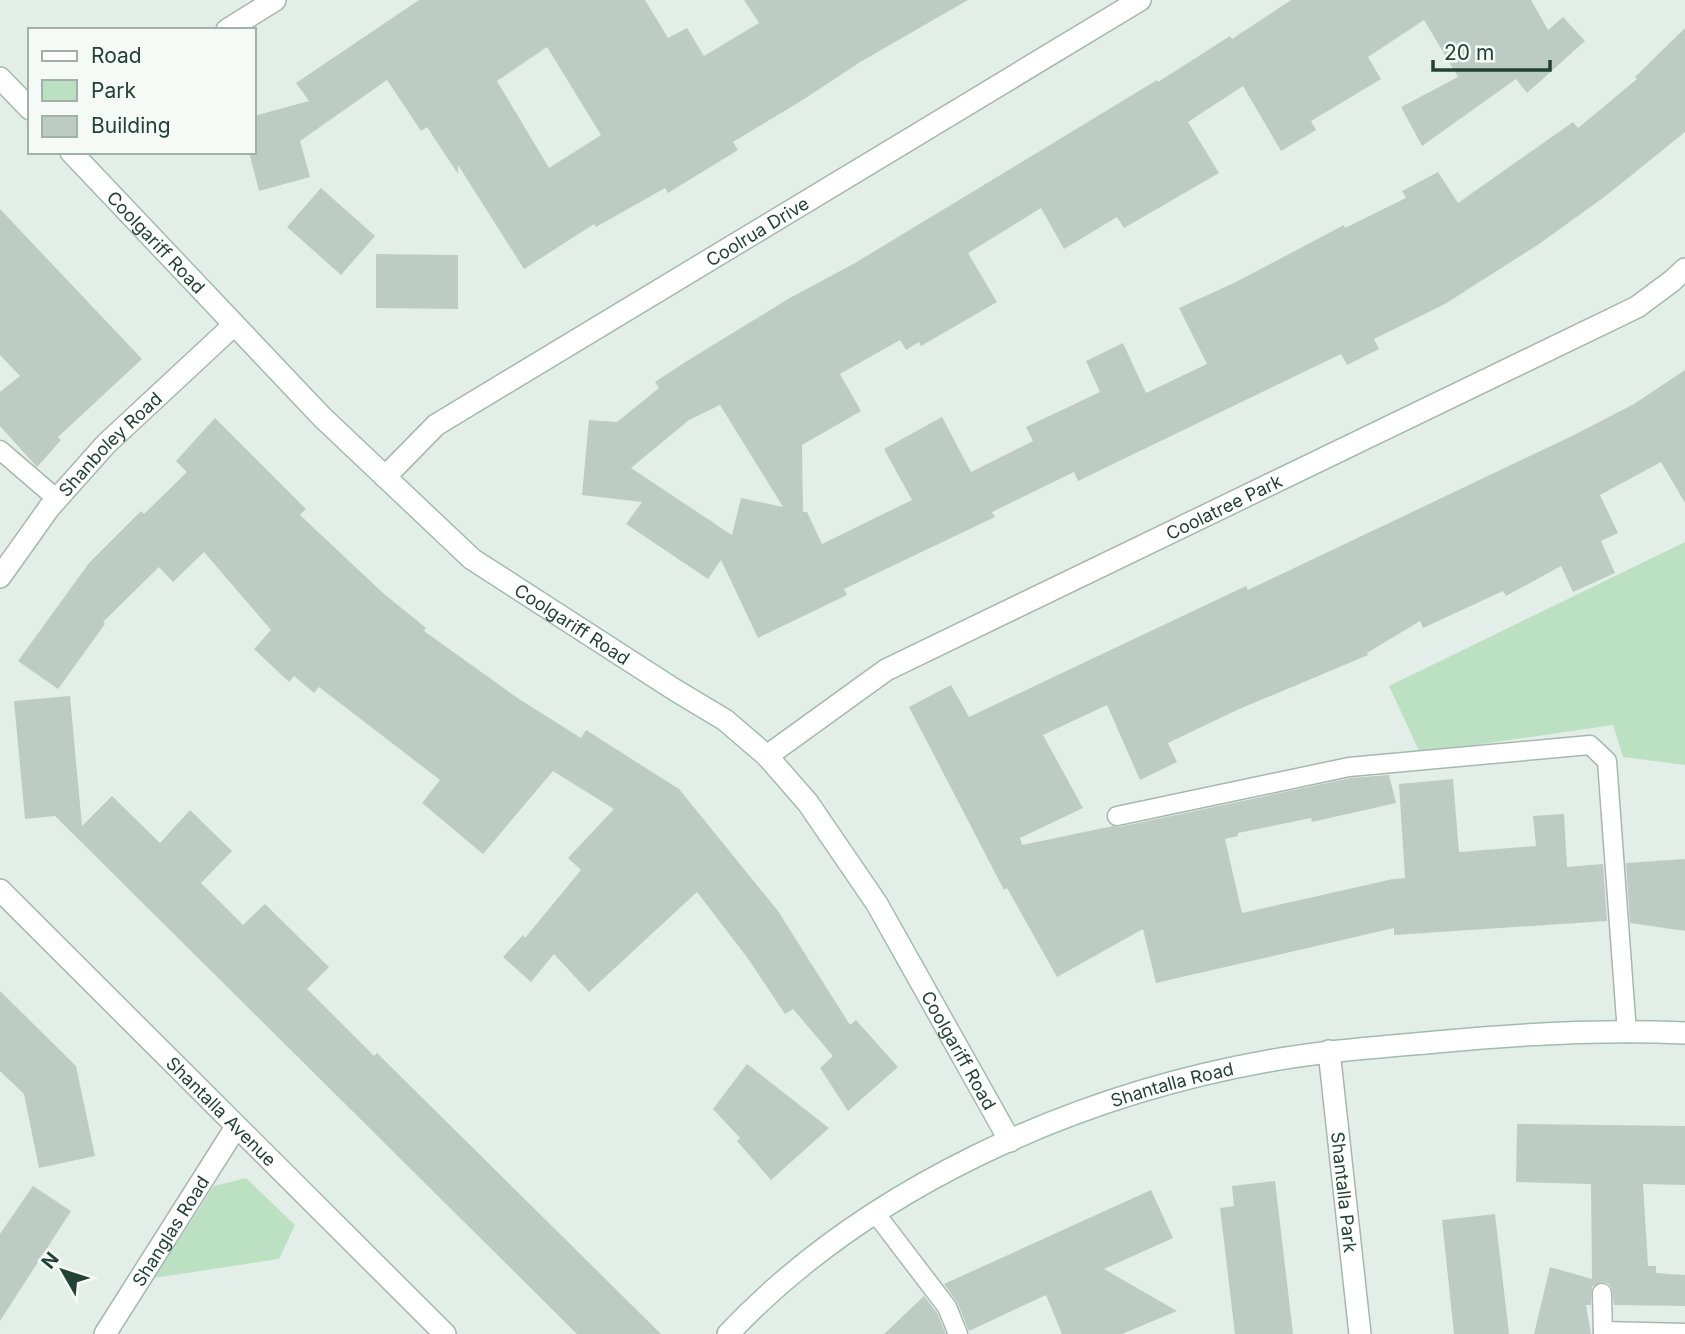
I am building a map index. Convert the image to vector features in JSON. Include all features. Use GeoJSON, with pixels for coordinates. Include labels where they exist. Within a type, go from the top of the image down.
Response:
{"type":"FeatureCollection","features":[{"type":"Feature","properties":{"kind":"street"},"geometry":{"type":"LineString","coordinates":[[230,28],[275,0]]}},
{"type":"Feature","properties":{"kind":"street","name":"Coolrua Drive"},"geometry":{"type":"LineString","coordinates":[[385,477],[436,425],[1140,0]]}},
{"type":"Feature","properties":{"kind":"street"},"geometry":{"type":"LineString","coordinates":[[0,78],[28,107]]}},
{"type":"Feature","properties":{"kind":"street","name":"Coolgariff Road"},"geometry":{"type":"LineString","coordinates":[[73,154],[321,416],[472,559],[725,720],[767,756],[807,803],[877,904],[1010,1141]]}},
{"type":"Feature","properties":{"kind":"street","name":"Coolatree Park"},"geometry":{"type":"LineString","coordinates":[[767,756],[886,670],[1637,307],[1685,269]]}},
{"type":"Feature","properties":{"kind":"street","name":"Shanboley Road"},"geometry":{"type":"LineString","coordinates":[[0,577],[57,499],[106,444],[234,325]]}},
{"type":"Feature","properties":{"kind":"street","name":"Shantalla Avenue"},"geometry":{"type":"LineString","coordinates":[[0,890],[444,1334]]}},
{"type":"Feature","properties":{"kind":"street","name":"Shantalla Road"},"geometry":{"type":"LineString","coordinates":[[728,1334],[749,1312],[799,1270],[922,1183],[1068,1117],[1188,1079],[1266,1061],[1329,1051],[1544,1032],[1685,1033]]}},
{"type":"Feature","properties":{"kind":"street","name":"Shantalla Park"},"geometry":{"type":"LineString","coordinates":[[1329,1051],[1360,1334]]}},
{"type":"Feature","properties":{"kind":"street","name":"Shanglas Road"},"geometry":{"type":"LineString","coordinates":[[106,1334],[236,1127]]}},
{"type":"Feature","properties":{"kind":"lane"},"geometry":{"type":"LineString","coordinates":[[0,450],[57,499]]}},
{"type":"Feature","properties":{"kind":"lane"},"geometry":{"type":"LineString","coordinates":[[1117,816],[1349,767],[1590,745],[1607,761],[1627,1033]]}},
{"type":"Feature","properties":{"kind":"lane"},"geometry":{"type":"LineString","coordinates":[[876,1214],[947,1307],[958,1334]]}},
{"type":"Feature","properties":{"kind":"lane"},"geometry":{"type":"LineString","coordinates":[[1602,1293],[1603,1332],[1685,1333]]}},
{"type":"Feature","properties":{"kind":"green space"},"geometry":{"type":"Polygon","coordinates":[[[1685,542],[1685,765],[1623,757],[1613,725],[1420,753],[1389,686],[1685,542]]]}},
{"type":"Feature","properties":{"kind":"green space"},"geometry":{"type":"Polygon","coordinates":[[[246,1178],[295,1225],[279,1259],[154,1278],[214,1186],[246,1178]]]}},
{"type":"Feature","properties":{"kind":"building"},"geometry":{"type":"Polygon","coordinates":[[[419,0],[645,0],[668,38],[687,28],[704,56],[759,23],[744,0],[968,0],[862,61],[733,142],[738,150],[668,193],[665,188],[596,227],[594,224],[524,269],[458,165],[458,174],[427,127],[421,131],[387,80],[300,141],[310,177],[259,191],[250,154],[256,154],[256,115],[309,101],[296,83],[419,0]],[[547,47],[497,81],[549,168],[601,135],[547,47]]]}},
{"type":"Feature","properties":{"kind":"building"},"geometry":{"type":"Polygon","coordinates":[[[1291,0],[1531,0],[1548,30],[1563,17],[1585,41],[1527,93],[1516,79],[1422,146],[1401,107],[1458,77],[1424,20],[1368,57],[1381,79],[1311,121],[1316,130],[1281,151],[1243,86],[1188,122],[1219,173],[1124,228],[1117,217],[1064,249],[1041,208],[968,253],[997,302],[921,346],[919,342],[906,350],[900,340],[840,374],[861,411],[802,445],[803,512],[807,512],[822,544],[912,500],[884,449],[942,417],[971,472],[1033,441],[1026,427],[1100,392],[1086,361],[1123,343],[1146,393],[1207,364],[1179,308],[1236,282],[1344,225],[1345,228],[1406,198],[1402,191],[1438,172],[1458,203],[1573,122],[1578,128],[1637,79],[1635,77],[1685,28],[1685,132],[1607,195],[1539,244],[1445,304],[1374,339],[1379,349],[1347,365],[1341,354],[1078,481],[1074,472],[992,512],[995,517],[844,589],[847,595],[758,638],[721,560],[708,579],[626,524],[642,502],[582,495],[589,420],[617,422],[659,388],[655,382],[687,361],[1157,80],[1158,82],[1230,36],[1232,39],[1291,0]],[[720,405],[689,420],[631,468],[732,535],[741,498],[783,507],[720,405]]]}},
{"type":"Feature","properties":{"kind":"building"},"geometry":{"type":"Polygon","coordinates":[[[321,188],[375,236],[341,275],[287,227],[321,188]]]}},
{"type":"Feature","properties":{"kind":"building"},"geometry":{"type":"Polygon","coordinates":[[[0,209],[142,359],[58,437],[61,440],[37,467],[0,426],[0,392],[20,376],[0,355],[0,209]]]}},
{"type":"Feature","properties":{"kind":"building"},"geometry":{"type":"Polygon","coordinates":[[[376,254],[458,255],[458,309],[376,308],[376,254]]]}},
{"type":"Feature","properties":{"kind":"building"},"geometry":{"type":"Polygon","coordinates":[[[1685,370],[1685,503],[1661,462],[1600,495],[1618,533],[1601,541],[1615,573],[1573,592],[1561,566],[1506,596],[1503,591],[1423,628],[1420,621],[1367,653],[1368,655],[1237,710],[1168,743],[1177,762],[1140,780],[1107,705],[1043,735],[1083,808],[1020,838],[1022,845],[1351,778],[1389,775],[1396,803],[1312,822],[1311,818],[1238,833],[1238,836],[1225,839],[1242,913],[1405,878],[1399,784],[1453,779],[1459,852],[1536,846],[1533,816],[1564,814],[1567,867],[1603,864],[1607,921],[1394,935],[1394,928],[1156,983],[1143,929],[1057,977],[1007,888],[1004,890],[909,707],[951,685],[969,717],[1246,586],[1248,590],[1572,436],[1634,404],[1685,370]]]}},
{"type":"Feature","properties":{"kind":"building"},"geometry":{"type":"Polygon","coordinates":[[[215,418],[306,509],[300,515],[383,593],[426,628],[424,631],[519,699],[581,738],[586,730],[679,789],[778,911],[850,1025],[856,1020],[898,1067],[848,1111],[820,1068],[833,1056],[793,1009],[785,1014],[749,960],[697,892],[589,992],[554,954],[531,982],[503,957],[523,935],[525,938],[581,870],[568,858],[614,809],[553,771],[483,854],[422,803],[440,780],[319,687],[314,693],[294,676],[289,682],[254,649],[271,630],[204,552],[173,582],[159,567],[103,622],[105,624],[58,689],[18,661],[89,563],[141,511],[144,514],[187,472],[176,461],[215,418]]]}},
{"type":"Feature","properties":{"kind":"building"},"geometry":{"type":"Polygon","coordinates":[[[70,696],[82,826],[112,796],[160,843],[190,810],[232,851],[201,883],[243,925],[265,904],[329,967],[307,989],[374,1056],[377,1053],[661,1334],[577,1334],[55,816],[25,819],[14,701],[70,696]]]}},
{"type":"Feature","properties":{"kind":"building"},"geometry":{"type":"Polygon","coordinates":[[[1685,859],[1685,931],[1630,923],[1626,863],[1685,859]]]}},
{"type":"Feature","properties":{"kind":"building"},"geometry":{"type":"Polygon","coordinates":[[[0,991],[76,1066],[95,1156],[39,1168],[24,1094],[0,1071],[0,991]]]}},
{"type":"Feature","properties":{"kind":"building"},"geometry":{"type":"Polygon","coordinates":[[[747,1064],[829,1128],[771,1180],[737,1141],[740,1138],[713,1109],[747,1064]]]}},
{"type":"Feature","properties":{"kind":"building"},"geometry":{"type":"Polygon","coordinates":[[[1517,1124],[1685,1126],[1685,1185],[1643,1184],[1648,1266],[1656,1266],[1656,1273],[1685,1275],[1685,1306],[1614,1305],[1612,1288],[1608,1283],[1601,1282],[1592,1287],[1591,1305],[1586,1305],[1591,1334],[1534,1334],[1550,1267],[1592,1279],[1591,1184],[1516,1182],[1517,1124]]]}},
{"type":"Feature","properties":{"kind":"building"},"geometry":{"type":"Polygon","coordinates":[[[1275,1181],[1293,1334],[1235,1334],[1220,1208],[1234,1206],[1232,1186],[1275,1181]]]}},
{"type":"Feature","properties":{"kind":"building"},"geometry":{"type":"Polygon","coordinates":[[[33,1186],[71,1211],[0,1321],[0,1234],[33,1186]]]}},
{"type":"Feature","properties":{"kind":"building"},"geometry":{"type":"Polygon","coordinates":[[[1151,1190],[1173,1238],[1104,1269],[1177,1311],[1122,1334],[1062,1334],[1046,1295],[969,1331],[957,1302],[944,1284],[1151,1190]]]}},
{"type":"Feature","properties":{"kind":"building"},"geometry":{"type":"Polygon","coordinates":[[[1495,1214],[1509,1334],[1454,1334],[1442,1220],[1495,1214]]]}},
{"type":"Feature","properties":{"kind":"building"},"geometry":{"type":"Polygon","coordinates":[[[924,1296],[937,1313],[946,1334],[884,1334],[924,1296]]]}}]}
